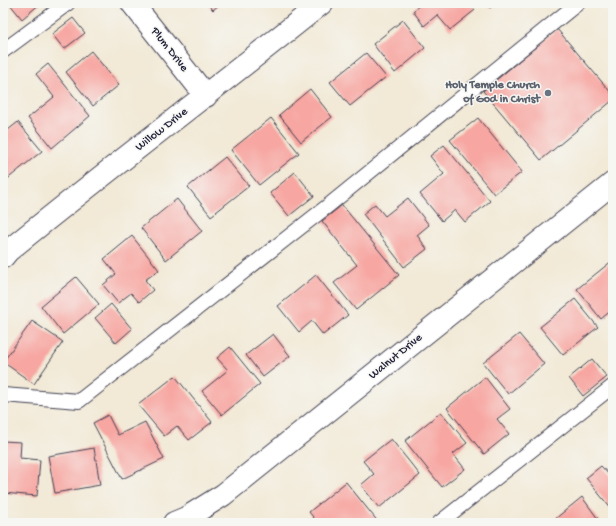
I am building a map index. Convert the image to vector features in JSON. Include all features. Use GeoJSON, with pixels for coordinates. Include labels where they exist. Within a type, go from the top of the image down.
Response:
{"type":"FeatureCollection","features":[{"type":"Feature","properties":{"kind":"street","name":"Plum Drive"},"geometry":{"type":"LineString","coordinates":[[132,3],[206,96]]}},
{"type":"Feature","properties":{"kind":"street","name":"Willow Drive"},"geometry":{"type":"LineString","coordinates":[[3,257],[8,251],[49,218],[206,96],[322,3]]}},
{"type":"Feature","properties":{"kind":"street","name":"Walnut Drive"},"geometry":{"type":"LineString","coordinates":[[174,523],[186,518],[223,495],[613,184]]}},
{"type":"Feature","properties":{"kind":"lane"},"geometry":{"type":"LineString","coordinates":[[3,52],[68,3]]}},
{"type":"Feature","properties":{"kind":"lane"},"geometry":{"type":"LineString","coordinates":[[3,395],[79,401],[329,205],[578,3]]}},
{"type":"Feature","properties":{"kind":"lane"},"geometry":{"type":"LineString","coordinates":[[439,523],[613,386]]}},
{"type":"Feature","properties":{"kind":"building"},"geometry":{"type":"Polygon","coordinates":[[[9,3],[41,3],[22,19],[9,3]]]}},
{"type":"Feature","properties":{"kind":"building"},"geometry":{"type":"Polygon","coordinates":[[[207,3],[221,3],[213,10],[207,3]]]}},
{"type":"Feature","properties":{"kind":"building"},"geometry":{"type":"Polygon","coordinates":[[[422,3],[469,3],[475,10],[450,30],[437,15],[424,26],[413,11],[422,3]]]}},
{"type":"Feature","properties":{"kind":"building"},"geometry":{"type":"Polygon","coordinates":[[[486,3],[496,3],[490,8],[486,3]]]}},
{"type":"Feature","properties":{"kind":"building"},"geometry":{"type":"Polygon","coordinates":[[[73,18],[85,33],[64,49],[52,34],[73,18]]]}},
{"type":"Feature","properties":{"kind":"building"},"geometry":{"type":"Polygon","coordinates":[[[403,20],[425,48],[395,73],[373,44],[403,20]]]}},
{"type":"Feature","properties":{"kind":"building","name":"Holy Temple Church of God in Christ"},"geometry":{"type":"Polygon","coordinates":[[[557,29],[613,95],[613,100],[541,160],[483,91],[557,29]]]}},
{"type":"Feature","properties":{"kind":"building"},"geometry":{"type":"Polygon","coordinates":[[[91,51],[119,85],[93,106],[66,72],[91,51]]]}},
{"type":"Feature","properties":{"kind":"building"},"geometry":{"type":"Polygon","coordinates":[[[366,53],[386,77],[350,106],[330,82],[366,53]]]}},
{"type":"Feature","properties":{"kind":"building"},"geometry":{"type":"Polygon","coordinates":[[[48,64],[90,116],[52,148],[28,118],[54,97],[36,74],[48,64]]]}},
{"type":"Feature","properties":{"kind":"building"},"geometry":{"type":"Polygon","coordinates":[[[310,89],[332,117],[301,142],[279,115],[310,89]]]}},
{"type":"Feature","properties":{"kind":"building"},"geometry":{"type":"Polygon","coordinates":[[[271,118],[299,153],[259,185],[231,150],[271,118]]]}},
{"type":"Feature","properties":{"kind":"building"},"geometry":{"type":"Polygon","coordinates":[[[478,118],[522,172],[494,194],[450,140],[478,118]]]}},
{"type":"Feature","properties":{"kind":"building"},"geometry":{"type":"Polygon","coordinates":[[[18,122],[42,151],[5,181],[3,179],[3,134],[18,122]]]}},
{"type":"Feature","properties":{"kind":"building"},"geometry":{"type":"Polygon","coordinates":[[[444,145],[490,201],[465,222],[455,210],[442,221],[420,194],[444,174],[430,156],[444,145]]]}},
{"type":"Feature","properties":{"kind":"building"},"geometry":{"type":"Polygon","coordinates":[[[225,157],[249,186],[211,216],[188,187],[225,157]]]}},
{"type":"Feature","properties":{"kind":"building"},"geometry":{"type":"Polygon","coordinates":[[[295,172],[314,196],[289,216],[270,193],[295,172]]]}},
{"type":"Feature","properties":{"kind":"building"},"geometry":{"type":"Polygon","coordinates":[[[408,198],[429,225],[417,235],[427,249],[404,267],[363,214],[375,204],[385,216],[408,198]]]}},
{"type":"Feature","properties":{"kind":"building"},"geometry":{"type":"Polygon","coordinates":[[[177,199],[202,231],[166,260],[141,228],[177,199]]]}},
{"type":"Feature","properties":{"kind":"building"},"geometry":{"type":"Polygon","coordinates":[[[342,205],[399,275],[356,310],[334,283],[357,265],[322,221],[342,205]]]}},
{"type":"Feature","properties":{"kind":"building"},"geometry":{"type":"Polygon","coordinates":[[[132,236],[159,270],[145,280],[153,290],[139,302],[131,293],[118,303],[103,285],[116,274],[104,259],[132,236]]]}},
{"type":"Feature","properties":{"kind":"building"},"geometry":{"type":"Polygon","coordinates":[[[613,260],[613,309],[601,319],[577,289],[613,260]]]}},
{"type":"Feature","properties":{"kind":"building"},"geometry":{"type":"Polygon","coordinates":[[[316,275],[348,315],[323,335],[312,321],[299,332],[278,306],[316,275]]]}},
{"type":"Feature","properties":{"kind":"building"},"geometry":{"type":"Polygon","coordinates":[[[76,277],[99,304],[63,334],[41,306],[76,277]]]}},
{"type":"Feature","properties":{"kind":"building"},"geometry":{"type":"Polygon","coordinates":[[[575,299],[598,327],[563,355],[540,327],[575,299]]]}},
{"type":"Feature","properties":{"kind":"building"},"geometry":{"type":"Polygon","coordinates":[[[111,304],[132,329],[116,343],[95,318],[111,304]]]}},
{"type":"Feature","properties":{"kind":"building"},"geometry":{"type":"Polygon","coordinates":[[[32,321],[63,342],[34,384],[3,362],[32,321]]]}},
{"type":"Feature","properties":{"kind":"building"},"geometry":{"type":"Polygon","coordinates":[[[273,334],[290,356],[263,377],[246,355],[273,334]]]}},
{"type":"Feature","properties":{"kind":"building"},"geometry":{"type":"Polygon","coordinates":[[[519,334],[544,364],[508,394],[483,363],[519,334]]]}},
{"type":"Feature","properties":{"kind":"building"},"geometry":{"type":"Polygon","coordinates":[[[230,347],[260,384],[222,415],[202,391],[228,370],[217,358],[230,347]]]}},
{"type":"Feature","properties":{"kind":"building"},"geometry":{"type":"Polygon","coordinates":[[[592,359],[607,377],[583,396],[569,378],[592,359]]]}},
{"type":"Feature","properties":{"kind":"building"},"geometry":{"type":"Polygon","coordinates":[[[175,376],[212,422],[189,440],[177,426],[164,436],[138,405],[175,376]]]}},
{"type":"Feature","properties":{"kind":"building"},"geometry":{"type":"Polygon","coordinates":[[[485,377],[510,409],[497,419],[509,434],[484,454],[447,408],[485,377]]]}},
{"type":"Feature","properties":{"kind":"building"},"geometry":{"type":"Polygon","coordinates":[[[441,412],[467,443],[453,454],[465,469],[442,487],[405,441],[441,412]]]}},
{"type":"Feature","properties":{"kind":"building"},"geometry":{"type":"Polygon","coordinates":[[[108,415],[118,435],[145,422],[164,459],[122,479],[93,423],[108,415]]]}},
{"type":"Feature","properties":{"kind":"building"},"geometry":{"type":"Polygon","coordinates":[[[391,439],[420,475],[379,508],[361,485],[374,474],[363,461],[391,439]]]}},
{"type":"Feature","properties":{"kind":"building"},"geometry":{"type":"Polygon","coordinates":[[[3,441],[21,442],[20,458],[40,460],[37,496],[3,493],[3,441]]]}},
{"type":"Feature","properties":{"kind":"building"},"geometry":{"type":"Polygon","coordinates":[[[94,448],[100,485],[55,493],[48,456],[94,448]]]}},
{"type":"Feature","properties":{"kind":"building"},"geometry":{"type":"Polygon","coordinates":[[[601,466],[611,477],[613,475],[613,511],[586,478],[601,466]]]}},
{"type":"Feature","properties":{"kind":"building"},"geometry":{"type":"Polygon","coordinates":[[[346,482],[379,523],[318,523],[309,512],[346,482]]]}},
{"type":"Feature","properties":{"kind":"building"},"geometry":{"type":"Polygon","coordinates":[[[582,497],[601,523],[550,523],[582,497]]]}},
{"type":"Feature","properties":{"kind":"place","name":"Holy Temple Church of God in Christ"},"geometry":{"type":"Point","coordinates":[548,93]}}]}
